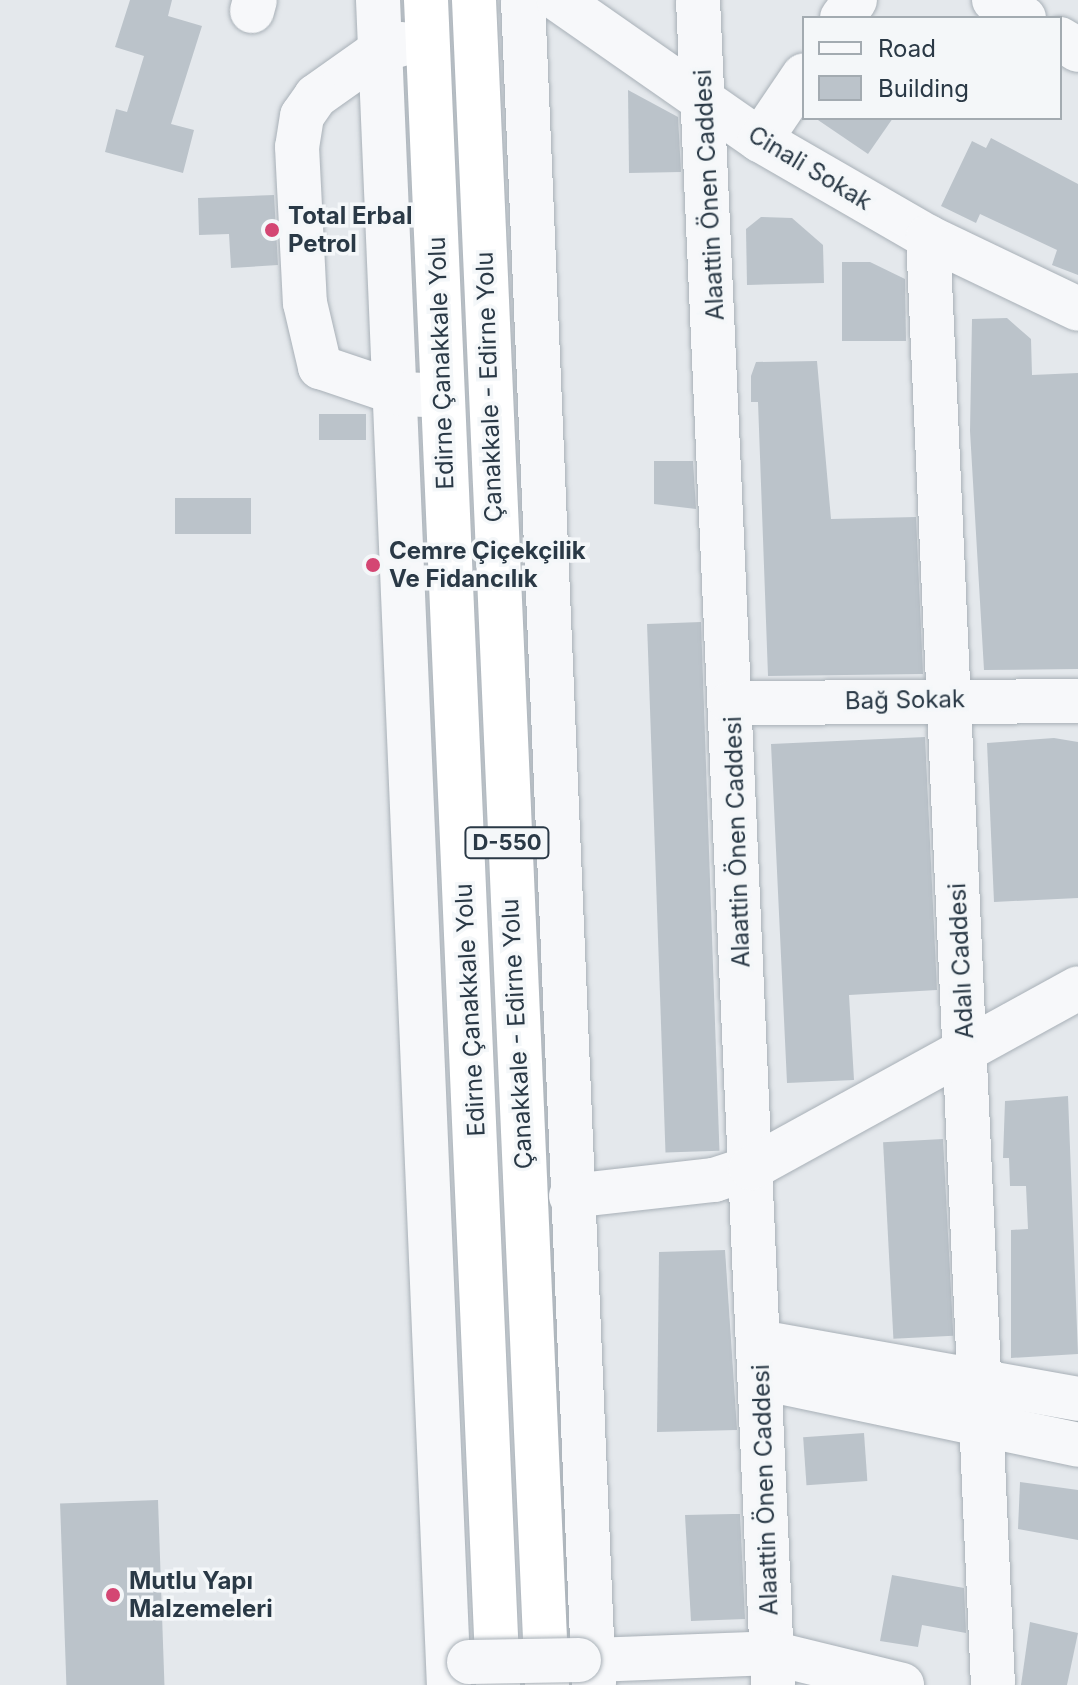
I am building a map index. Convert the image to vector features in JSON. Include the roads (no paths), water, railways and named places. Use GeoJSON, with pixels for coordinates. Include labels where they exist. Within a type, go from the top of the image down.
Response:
{"type":"FeatureCollection","features":[{"type":"Feature","properties":{"kind":"highway","name":"Çanakkale - Edirne Yolu"},"geometry":{"type":"LineString","coordinates":[[474,0],[572,1670]]}},
{"type":"Feature","properties":{"kind":"highway","name":"Edirne Çanakkale Yolu"},"geometry":{"type":"LineString","coordinates":[[427,19],[421,395],[495,1595],[472,1677]]}},
{"type":"Feature","properties":{"kind":"street"},"geometry":{"type":"LineString","coordinates":[[378,0],[381,50],[421,395],[446,1600],[472,1677],[572,1670],[772,1669],[902,1685]]}},
{"type":"Feature","properties":{"kind":"street"},"geometry":{"type":"LineString","coordinates":[[523,0],[571,1196],[572,1670]]}},
{"type":"Feature","properties":{"kind":"street","name":"Cinali Sokak"},"geometry":{"type":"LineString","coordinates":[[559,0],[760,140],[928,237],[1078,309]]}},
{"type":"Feature","properties":{"kind":"street","name":"Alaattin Önen Caddesi"},"geometry":{"type":"LineString","coordinates":[[698,0],[706,104],[772,1669]]}},
{"type":"Feature","properties":{"kind":"street"},"geometry":{"type":"LineString","coordinates":[[994,0],[1021,16]]}},
{"type":"Feature","properties":{"kind":"street"},"geometry":{"type":"LineString","coordinates":[[421,395],[320,367],[309,342],[298,193],[298,129],[308,105],[427,19]]}},
{"type":"Feature","properties":{"kind":"street"},"geometry":{"type":"LineString","coordinates":[[760,140],[802,78]]}},
{"type":"Feature","properties":{"kind":"street","name":"Adalı Caddesi"},"geometry":{"type":"LineString","coordinates":[[928,237],[993,1685]]}},
{"type":"Feature","properties":{"kind":"street","name":"Bağ Sokak"},"geometry":{"type":"LineString","coordinates":[[731,703],[947,699],[1078,701]]}},
{"type":"Feature","properties":{"kind":"street"},"geometry":{"type":"LineString","coordinates":[[571,1196],[714,1180],[751,1168],[1078,988]]}},
{"type":"Feature","properties":{"kind":"street"},"geometry":{"type":"LineString","coordinates":[[760,1360],[978,1402],[1078,1445]]}},
{"type":"Feature","properties":{"kind":"street"},"geometry":{"type":"LineString","coordinates":[[978,1402],[1078,1399]]}},
{"type":"Feature","properties":{"kind":"street"},"geometry":{"type":"LineString","coordinates":[[446,1600],[495,1595]]}},
{"type":"Feature","properties":{"kind":"place","name":"Total Erbal Petrol"},"geometry":{"type":"Point","coordinates":[272,230]}},
{"type":"Feature","properties":{"kind":"place","name":"Cemre Çiçekçilik Ve Fidancılık"},"geometry":{"type":"Point","coordinates":[373,565]}},
{"type":"Feature","properties":{"kind":"place","name":"Mutlu Yapı Malzemeleri"},"geometry":{"type":"Point","coordinates":[113,1595]}}]}
